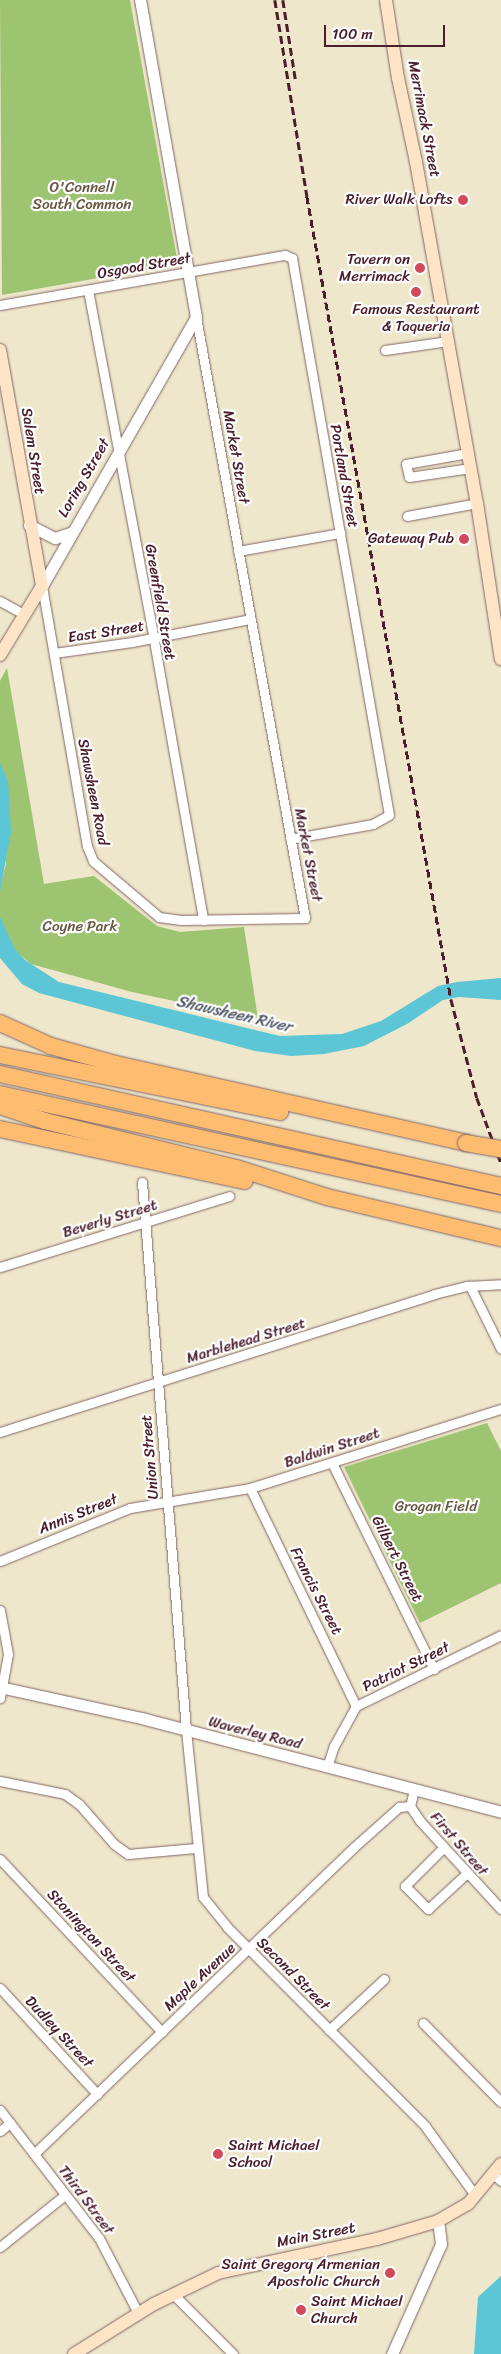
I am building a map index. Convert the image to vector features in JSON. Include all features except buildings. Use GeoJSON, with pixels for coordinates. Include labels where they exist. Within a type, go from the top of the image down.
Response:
{"type":"FeatureCollection","features":[{"type":"Feature","properties":{"kind":"highway"},"geometry":{"type":"LineString","coordinates":[[0,1023],[50,1046],[116,1064],[376,1125],[501,1149]]}},
{"type":"Feature","properties":{"kind":"highway"},"geometry":{"type":"LineString","coordinates":[[0,1055],[246,1106],[376,1125]]}},
{"type":"Feature","properties":{"kind":"highway"},"geometry":{"type":"LineString","coordinates":[[0,1074],[501,1186]]}},
{"type":"Feature","properties":{"kind":"highway"},"geometry":{"type":"LineString","coordinates":[[0,1094],[498,1204]]}},
{"type":"Feature","properties":{"kind":"highway"},"geometry":{"type":"LineString","coordinates":[[0,1106],[45,1121],[237,1168],[327,1197]]}},
{"type":"Feature","properties":{"kind":"highway"},"geometry":{"type":"LineString","coordinates":[[0,1130],[327,1197],[501,1238]]}},
{"type":"Feature","properties":{"kind":"main road","name":"Merrimack Street"},"geometry":{"type":"LineString","coordinates":[[386,0],[398,78],[416,162],[477,503],[501,659]]}},
{"type":"Feature","properties":{"kind":"main road","name":"Salem Street"},"geometry":{"type":"LineString","coordinates":[[0,350],[29,525],[42,586]]}},
{"type":"Feature","properties":{"kind":"main road","name":"Loring Street"},"geometry":{"type":"LineString","coordinates":[[0,655],[23,614],[42,586]]}},
{"type":"Feature","properties":{"kind":"main road","name":"Main Street"},"geometry":{"type":"LineString","coordinates":[[79,2353],[138,2314],[173,2294],[233,2268],[361,2243],[438,2221],[459,2210],[497,2178],[501,2164]]}},
{"type":"Feature","properties":{"kind":"street","name":"Market Street"},"geometry":{"type":"LineString","coordinates":[[140,0],[305,918]]}},
{"type":"Feature","properties":{"kind":"street","name":"Osgood Street"},"geometry":{"type":"LineString","coordinates":[[0,305],[285,255],[292,258]]}},
{"type":"Feature","properties":{"kind":"street","name":"Portland Street"},"geometry":{"type":"LineString","coordinates":[[290,839],[373,824],[389,816],[292,258]]}},
{"type":"Feature","properties":{"kind":"street","name":"Greenfield Street"},"geometry":{"type":"LineString","coordinates":[[88,290],[154,638],[203,920]]}},
{"type":"Feature","properties":{"kind":"street","name":"Loring Street"},"geometry":{"type":"LineString","coordinates":[[42,586],[196,318]]}},
{"type":"Feature","properties":{"kind":"street"},"geometry":{"type":"LineString","coordinates":[[385,350],[448,341]]}},
{"type":"Feature","properties":{"kind":"street"},"geometry":{"type":"LineString","coordinates":[[468,453],[406,464],[409,477],[470,468]]}},
{"type":"Feature","properties":{"kind":"street"},"geometry":{"type":"LineString","coordinates":[[407,516],[477,503]]}},
{"type":"Feature","properties":{"kind":"street"},"geometry":{"type":"LineString","coordinates":[[29,525],[55,538],[72,532]]}},
{"type":"Feature","properties":{"kind":"street"},"geometry":{"type":"LineString","coordinates":[[238,551],[340,533]]}},
{"type":"Feature","properties":{"kind":"street","name":"Shawsheen Road"},"geometry":{"type":"LineString","coordinates":[[42,586],[87,846],[93,861],[159,917],[203,920],[305,918]]}},
{"type":"Feature","properties":{"kind":"street"},"geometry":{"type":"LineString","coordinates":[[0,600],[23,614]]}},
{"type":"Feature","properties":{"kind":"street","name":"East Street"},"geometry":{"type":"LineString","coordinates":[[54,653],[154,638],[250,619]]}},
{"type":"Feature","properties":{"kind":"street","name":"Union Street"},"geometry":{"type":"LineString","coordinates":[[142,1182],[186,1730]]}},
{"type":"Feature","properties":{"kind":"street","name":"Beverly Street"},"geometry":{"type":"LineString","coordinates":[[0,1267],[229,1196]]}},
{"type":"Feature","properties":{"kind":"street","name":"Marblehead Street"},"geometry":{"type":"LineString","coordinates":[[0,1432],[470,1286],[501,1284]]}},
{"type":"Feature","properties":{"kind":"street"},"geometry":{"type":"LineString","coordinates":[[470,1286],[501,1349]]}},
{"type":"Feature","properties":{"kind":"street","name":"Baldwin Street"},"geometry":{"type":"LineString","coordinates":[[168,1504],[250,1488],[501,1409]]}},
{"type":"Feature","properties":{"kind":"street","name":"Gilbert Street"},"geometry":{"type":"LineString","coordinates":[[332,1462],[434,1670]]}},
{"type":"Feature","properties":{"kind":"street","name":"Francis Street"},"geometry":{"type":"LineString","coordinates":[[250,1488],[356,1706]]}},
{"type":"Feature","properties":{"kind":"street","name":"Annis Street"},"geometry":{"type":"LineString","coordinates":[[0,1561],[117,1513],[142,1506],[168,1504]]}},
{"type":"Feature","properties":{"kind":"street"},"geometry":{"type":"LineString","coordinates":[[0,1610],[8,1651],[1,1691]]}},
{"type":"Feature","properties":{"kind":"street","name":"Patriot Street"},"geometry":{"type":"LineString","coordinates":[[327,1767],[334,1746],[356,1706],[434,1670],[501,1635]]}},
{"type":"Feature","properties":{"kind":"street","name":"Waverley Road"},"geometry":{"type":"LineString","coordinates":[[1,1691],[186,1730],[501,1812]]}},
{"type":"Feature","properties":{"kind":"street","name":"Second Street"},"geometry":{"type":"LineString","coordinates":[[186,1730],[196,1848],[203,1897],[250,1950],[425,2126],[476,2195]]}},
{"type":"Feature","properties":{"kind":"street"},"geometry":{"type":"LineString","coordinates":[[0,1781],[65,1794],[79,1804],[114,1844],[128,1854],[196,1848]]}},
{"type":"Feature","properties":{"kind":"street","name":"First Street"},"geometry":{"type":"LineString","coordinates":[[414,1790],[410,1806],[443,1848],[501,1909]]}},
{"type":"Feature","properties":{"kind":"street","name":"Maple Avenue"},"geometry":{"type":"LineString","coordinates":[[34,2154],[378,1826],[399,1807],[410,1806]]}},
{"type":"Feature","properties":{"kind":"street"},"geometry":{"type":"LineString","coordinates":[[443,1848],[405,1886],[428,1910],[466,1874]]}},
{"type":"Feature","properties":{"kind":"street","name":"Stonington Street"},"geometry":{"type":"LineString","coordinates":[[0,1859],[162,2032]]}},
{"type":"Feature","properties":{"kind":"street"},"geometry":{"type":"LineString","coordinates":[[329,2030],[384,1979]]}},
{"type":"Feature","properties":{"kind":"street","name":"Dudley Street"},"geometry":{"type":"LineString","coordinates":[[0,1988],[97,2094]]}},
{"type":"Feature","properties":{"kind":"street"},"geometry":{"type":"LineString","coordinates":[[423,2023],[501,2102]]}},
{"type":"Feature","properties":{"kind":"street","name":"Third Street"},"geometry":{"type":"LineString","coordinates":[[0,2110],[100,2241],[138,2314]]}},
{"type":"Feature","properties":{"kind":"street"},"geometry":{"type":"LineString","coordinates":[[0,2131],[10,2122]]}},
{"type":"Feature","properties":{"kind":"street"},"geometry":{"type":"LineString","coordinates":[[0,2247],[65,2196]]}},
{"type":"Feature","properties":{"kind":"street"},"geometry":{"type":"LineString","coordinates":[[392,2354],[441,2244],[438,2221]]}},
{"type":"Feature","properties":{"kind":"street"},"geometry":{"type":"LineString","coordinates":[[173,2294],[233,2354]]}},
{"type":"Feature","properties":{"kind":"green space","name":"O'Connell South Common"},"geometry":{"type":"Polygon","coordinates":[[[0,0],[130,0],[178,264],[2,295],[0,0]]]}},
{"type":"Feature","properties":{"kind":"green space","name":"Coyne Park"},"geometry":{"type":"Polygon","coordinates":[[[7,668],[44,884],[94,876],[157,926],[180,932],[244,927],[258,1019],[132,992],[31,964],[0,938],[0,886],[6,864],[0,793],[0,681],[7,668]]]}},
{"type":"Feature","properties":{"kind":"green space","name":"Grogan Field"},"geometry":{"type":"Polygon","coordinates":[[[487,1423],[501,1451],[501,1583],[420,1623],[344,1467],[487,1423]]]}},
{"type":"Feature","properties":{"kind":"water"},"geometry":{"type":"Polygon","coordinates":[[[0,763],[8,781],[11,832],[0,891],[0,763]]]}},
{"type":"Feature","properties":{"kind":"water","name":"Shawsheen River"},"geometry":{"type":"Polygon","coordinates":[[[0,917],[15,949],[25,960],[59,982],[280,1036],[342,1034],[381,1021],[438,986],[457,982],[501,978],[501,1000],[459,997],[443,1000],[407,1024],[364,1046],[324,1054],[291,1056],[255,1051],[39,993],[22,984],[0,958],[0,917]]]}},
{"type":"Feature","properties":{"kind":"water"},"geometry":{"type":"Polygon","coordinates":[[[501,2276],[501,2354],[474,2354],[478,2297],[501,2276]]]}},
{"type":"Feature","properties":{"kind":"railway"},"geometry":{"type":"LineString","coordinates":[[275,0],[307,196],[451,999],[477,1098],[501,1163]]}},
{"type":"Feature","properties":{"kind":"railway"},"geometry":{"type":"LineString","coordinates":[[283,0],[296,82]]}},
{"type":"Feature","properties":{"kind":"place","name":"River Walk Lofts"},"geometry":{"type":"Point","coordinates":[463,200]}},
{"type":"Feature","properties":{"kind":"place","name":"Tavern on Merrimack"},"geometry":{"type":"Point","coordinates":[420,268]}},
{"type":"Feature","properties":{"kind":"place","name":"Famous Restaurant & Taqueria"},"geometry":{"type":"Point","coordinates":[416,292]}},
{"type":"Feature","properties":{"kind":"place","name":"Gateway Pub"},"geometry":{"type":"Point","coordinates":[464,539]}},
{"type":"Feature","properties":{"kind":"place","name":"Saint Michael School"},"geometry":{"type":"Point","coordinates":[218,2154]}},
{"type":"Feature","properties":{"kind":"place","name":"Saint Gregory Armenian Apostolic Church"},"geometry":{"type":"Point","coordinates":[390,2273]}},
{"type":"Feature","properties":{"kind":"place","name":"Saint Michael Church"},"geometry":{"type":"Point","coordinates":[301,2310]}}]}
